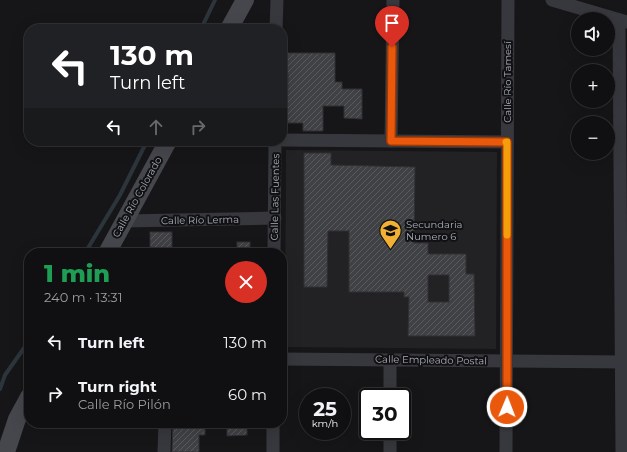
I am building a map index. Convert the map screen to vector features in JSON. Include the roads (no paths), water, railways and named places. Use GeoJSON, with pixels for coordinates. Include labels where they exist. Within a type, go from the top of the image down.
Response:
{"type":"FeatureCollection","features":[{"type":"Feature","properties":{"kind":"street"},"geometry":{"type":"LineString","coordinates":[[232,24],[245,0]]}},
{"type":"Feature","properties":{"kind":"street"},"geometry":{"type":"LineString","coordinates":[[276,24],[277,0]]}},
{"type":"Feature","properties":{"kind":"street"},"geometry":{"type":"LineString","coordinates":[[391,141],[393,0]]}},
{"type":"Feature","properties":{"kind":"street","name":"Calle Río Tamesí"},"geometry":{"type":"LineString","coordinates":[[506,452],[508,361],[508,0]]}},
{"type":"Feature","properties":{"kind":"street"},"geometry":{"type":"LineString","coordinates":[[552,0],[623,21],[625,362],[622,452]]}},
{"type":"Feature","properties":{"kind":"street"},"geometry":{"type":"LineString","coordinates":[[287,140],[507,142]]}},
{"type":"Feature","properties":{"kind":"street","name":"Calle Río Colorado"},"geometry":{"type":"LineString","coordinates":[[110,248],[165,146]]}},
{"type":"Feature","properties":{"kind":"street","name":"Calle Las Fuentes"},"geometry":{"type":"LineString","coordinates":[[274,248],[276,146]]}},
{"type":"Feature","properties":{"kind":"street","name":"Calle Río Lerma"},"geometry":{"type":"LineString","coordinates":[[124,221],[275,218]]}},
{"type":"Feature","properties":{"kind":"street","name":"Calle Empleado Postal"},"geometry":{"type":"LineString","coordinates":[[287,358],[625,362]]}},
{"type":"Feature","properties":{"kind":"street"},"geometry":{"type":"LineString","coordinates":[[390,360],[390,388]]}},
{"type":"Feature","properties":{"kind":"street"},"geometry":{"type":"LineString","coordinates":[[6,452],[17,419],[24,406]]}},
{"type":"Feature","properties":{"kind":"street"},"geometry":{"type":"LineString","coordinates":[[164,452],[165,428]]}},
{"type":"Feature","properties":{"kind":"street"},"geometry":{"type":"LineString","coordinates":[[273,428],[273,452]]}},
{"type":"Feature","properties":{"kind":"street"},"geometry":{"type":"LineString","coordinates":[[390,440],[390,452]]}},
{"type":"Feature","properties":{"kind":"waterway"},"geometry":{"type":"LineString","coordinates":[[203,24],[215,0]]}},
{"type":"Feature","properties":{"kind":"waterway"},"geometry":{"type":"LineString","coordinates":[[88,248],[120,195],[144,146]]}},
{"type":"Feature","properties":{"kind":"waterway"},"geometry":{"type":"LineString","coordinates":[[0,389],[5,375],[24,348]]}},
{"type":"Feature","properties":{"kind":"place","name":"Secundaria Numero 6"},"geometry":{"type":"Point","coordinates":[391,250]}}]}
